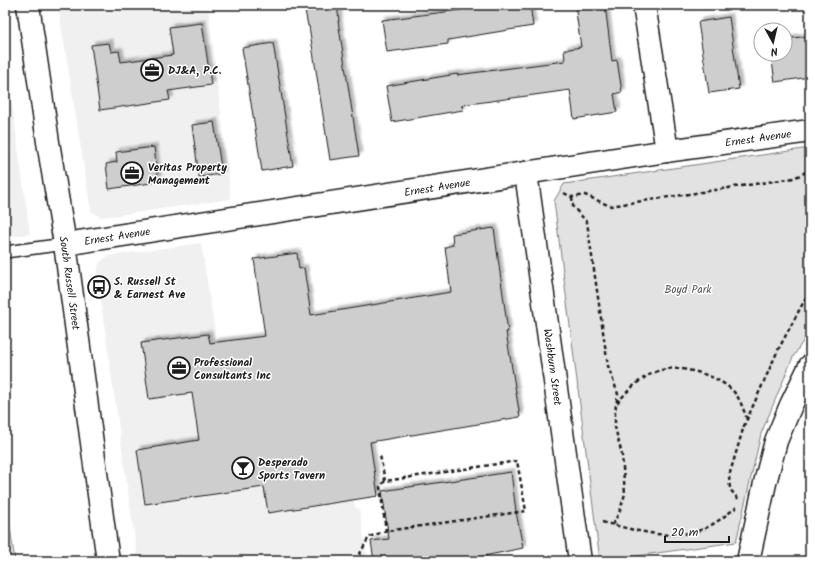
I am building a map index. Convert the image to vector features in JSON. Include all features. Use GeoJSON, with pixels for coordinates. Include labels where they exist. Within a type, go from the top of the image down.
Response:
{"type":"FeatureCollection","features":[{"type":"Feature","properties":{"kind":"street","name":"South Russell Street"},"geometry":{"type":"LineString","coordinates":[[28,5],[65,244],[108,561]]}},
{"type":"Feature","properties":{"kind":"street"},"geometry":{"type":"LineString","coordinates":[[644,5],[667,151]]}},
{"type":"Feature","properties":{"kind":"street","name":"Ernest Avenue"},"geometry":{"type":"LineString","coordinates":[[65,244],[667,151],[810,131]]}},
{"type":"Feature","properties":{"kind":"street","name":"Washburn Street"},"geometry":{"type":"LineString","coordinates":[[526,173],[580,561]]}},
{"type":"Feature","properties":{"kind":"street"},"geometry":{"type":"LineString","coordinates":[[748,561],[776,441],[791,404],[810,366]]}},
{"type":"Feature","properties":{"kind":"lane"},"geometry":{"type":"LineString","coordinates":[[5,252],[65,244]]}},
{"type":"Feature","properties":{"kind":"path"},"geometry":{"type":"LineString","coordinates":[[564,193],[572,197],[586,195],[610,206],[794,178],[810,170]]}},
{"type":"Feature","properties":{"kind":"path"},"geometry":{"type":"LineString","coordinates":[[572,197],[573,207],[588,222],[608,366],[618,394],[615,428],[622,455],[624,494],[620,510],[613,525]]}},
{"type":"Feature","properties":{"kind":"path"},"geometry":{"type":"LineString","coordinates":[[739,500],[730,489],[729,476],[744,426],[778,350],[810,290]]}},
{"type":"Feature","properties":{"kind":"path"},"geometry":{"type":"LineString","coordinates":[[616,404],[628,389],[642,379],[658,370],[678,368],[699,372],[719,380],[736,395],[747,419]]}},
{"type":"Feature","properties":{"kind":"path"},"geometry":{"type":"LineString","coordinates":[[380,455],[385,481]]}},
{"type":"Feature","properties":{"kind":"path"},"geometry":{"type":"LineString","coordinates":[[356,561],[369,537],[386,531],[526,511],[517,461],[385,481],[380,487],[386,531]]}},
{"type":"Feature","properties":{"kind":"path"},"geometry":{"type":"LineString","coordinates":[[602,522],[663,535],[683,535],[704,529],[741,504]]}},
{"type":"Feature","properties":{"kind":"shaded area"},"geometry":{"type":"Polygon","coordinates":[[[58,5],[208,5],[231,199],[112,216],[100,217],[91,211],[58,5]]]}},
{"type":"Feature","properties":{"kind":"shaded area"},"geometry":{"type":"Polygon","coordinates":[[[5,53],[30,234],[5,237],[5,53]]]}},
{"type":"Feature","properties":{"kind":"shaded area"},"geometry":{"type":"Polygon","coordinates":[[[201,243],[231,435],[344,419],[355,508],[359,508],[368,561],[138,561],[97,274],[99,263],[108,256],[201,243]]]}},
{"type":"Feature","properties":{"kind":"green space","name":"Boyd Park"},"geometry":{"type":"Polygon","coordinates":[[[810,148],[810,330],[793,357],[761,434],[736,542],[600,561],[554,201],[564,184],[810,148]]]}},
{"type":"Feature","properties":{"kind":"green space"},"geometry":{"type":"Polygon","coordinates":[[[5,494],[15,561],[5,561],[5,494]]]}},
{"type":"Feature","properties":{"kind":"building"},"geometry":{"type":"Polygon","coordinates":[[[304,5],[337,5],[338,21],[359,156],[330,160],[309,26],[304,5]]]}},
{"type":"Feature","properties":{"kind":"building"},"geometry":{"type":"Polygon","coordinates":[[[460,5],[530,5],[533,26],[448,40],[448,44],[387,52],[382,20],[461,10],[460,5]]]}},
{"type":"Feature","properties":{"kind":"building"},"geometry":{"type":"Polygon","coordinates":[[[575,5],[605,5],[612,61],[617,60],[622,92],[614,94],[617,112],[574,119],[570,90],[462,105],[463,110],[392,122],[386,86],[457,74],[565,61],[564,50],[581,47],[575,5]]]}},
{"type":"Feature","properties":{"kind":"building"},"geometry":{"type":"Polygon","coordinates":[[[729,17],[739,89],[709,93],[698,22],[729,17]]]}},
{"type":"Feature","properties":{"kind":"building","name":"DJ&A, P.C."},"geometry":{"type":"Polygon","coordinates":[[[202,23],[211,85],[168,91],[170,100],[100,110],[91,45],[109,43],[111,52],[119,51],[121,62],[173,55],[169,27],[202,23]]]}},
{"type":"Feature","properties":{"kind":"building"},"geometry":{"type":"Polygon","coordinates":[[[810,36],[810,77],[775,82],[772,62],[793,62],[793,38],[810,36]]]}},
{"type":"Feature","properties":{"kind":"building"},"geometry":{"type":"Polygon","coordinates":[[[273,43],[293,166],[262,171],[242,48],[273,43]]]}},
{"type":"Feature","properties":{"kind":"building"},"geometry":{"type":"Polygon","coordinates":[[[214,122],[222,174],[199,177],[192,125],[214,122]]]}},
{"type":"Feature","properties":{"kind":"building","name":"Veritas Property Management"},"geometry":{"type":"Polygon","coordinates":[[[154,147],[158,182],[109,189],[106,164],[117,162],[116,152],[154,147]]]}},
{"type":"Feature","properties":{"kind":"building"},"geometry":{"type":"Polygon","coordinates":[[[494,228],[508,332],[506,332],[520,417],[370,442],[378,496],[268,513],[264,487],[145,504],[137,450],[199,440],[192,393],[149,399],[141,343],[208,334],[210,343],[265,336],[254,259],[297,253],[299,269],[304,268],[311,315],[451,292],[445,247],[453,245],[452,234],[494,228]]]}},
{"type":"Feature","properties":{"kind":"building"},"geometry":{"type":"Polygon","coordinates":[[[511,472],[516,512],[523,548],[460,561],[374,561],[371,541],[389,539],[382,491],[511,472]]]}},
{"type":"Feature","properties":{"kind":"place","name":"DJ&A, P.C."},"geometry":{"type":"Point","coordinates":[152,70]}},
{"type":"Feature","properties":{"kind":"place","name":"Veritas Property Management"},"geometry":{"type":"Point","coordinates":[132,173]}},
{"type":"Feature","properties":{"kind":"place","name":"S. Russell St & Earnest Ave"},"geometry":{"type":"Point","coordinates":[99,287]}},
{"type":"Feature","properties":{"kind":"place","name":"Professional Consultants Inc"},"geometry":{"type":"Point","coordinates":[179,368]}},
{"type":"Feature","properties":{"kind":"place","name":"Desperado Sports Tavern"},"geometry":{"type":"Point","coordinates":[243,468]}}]}
